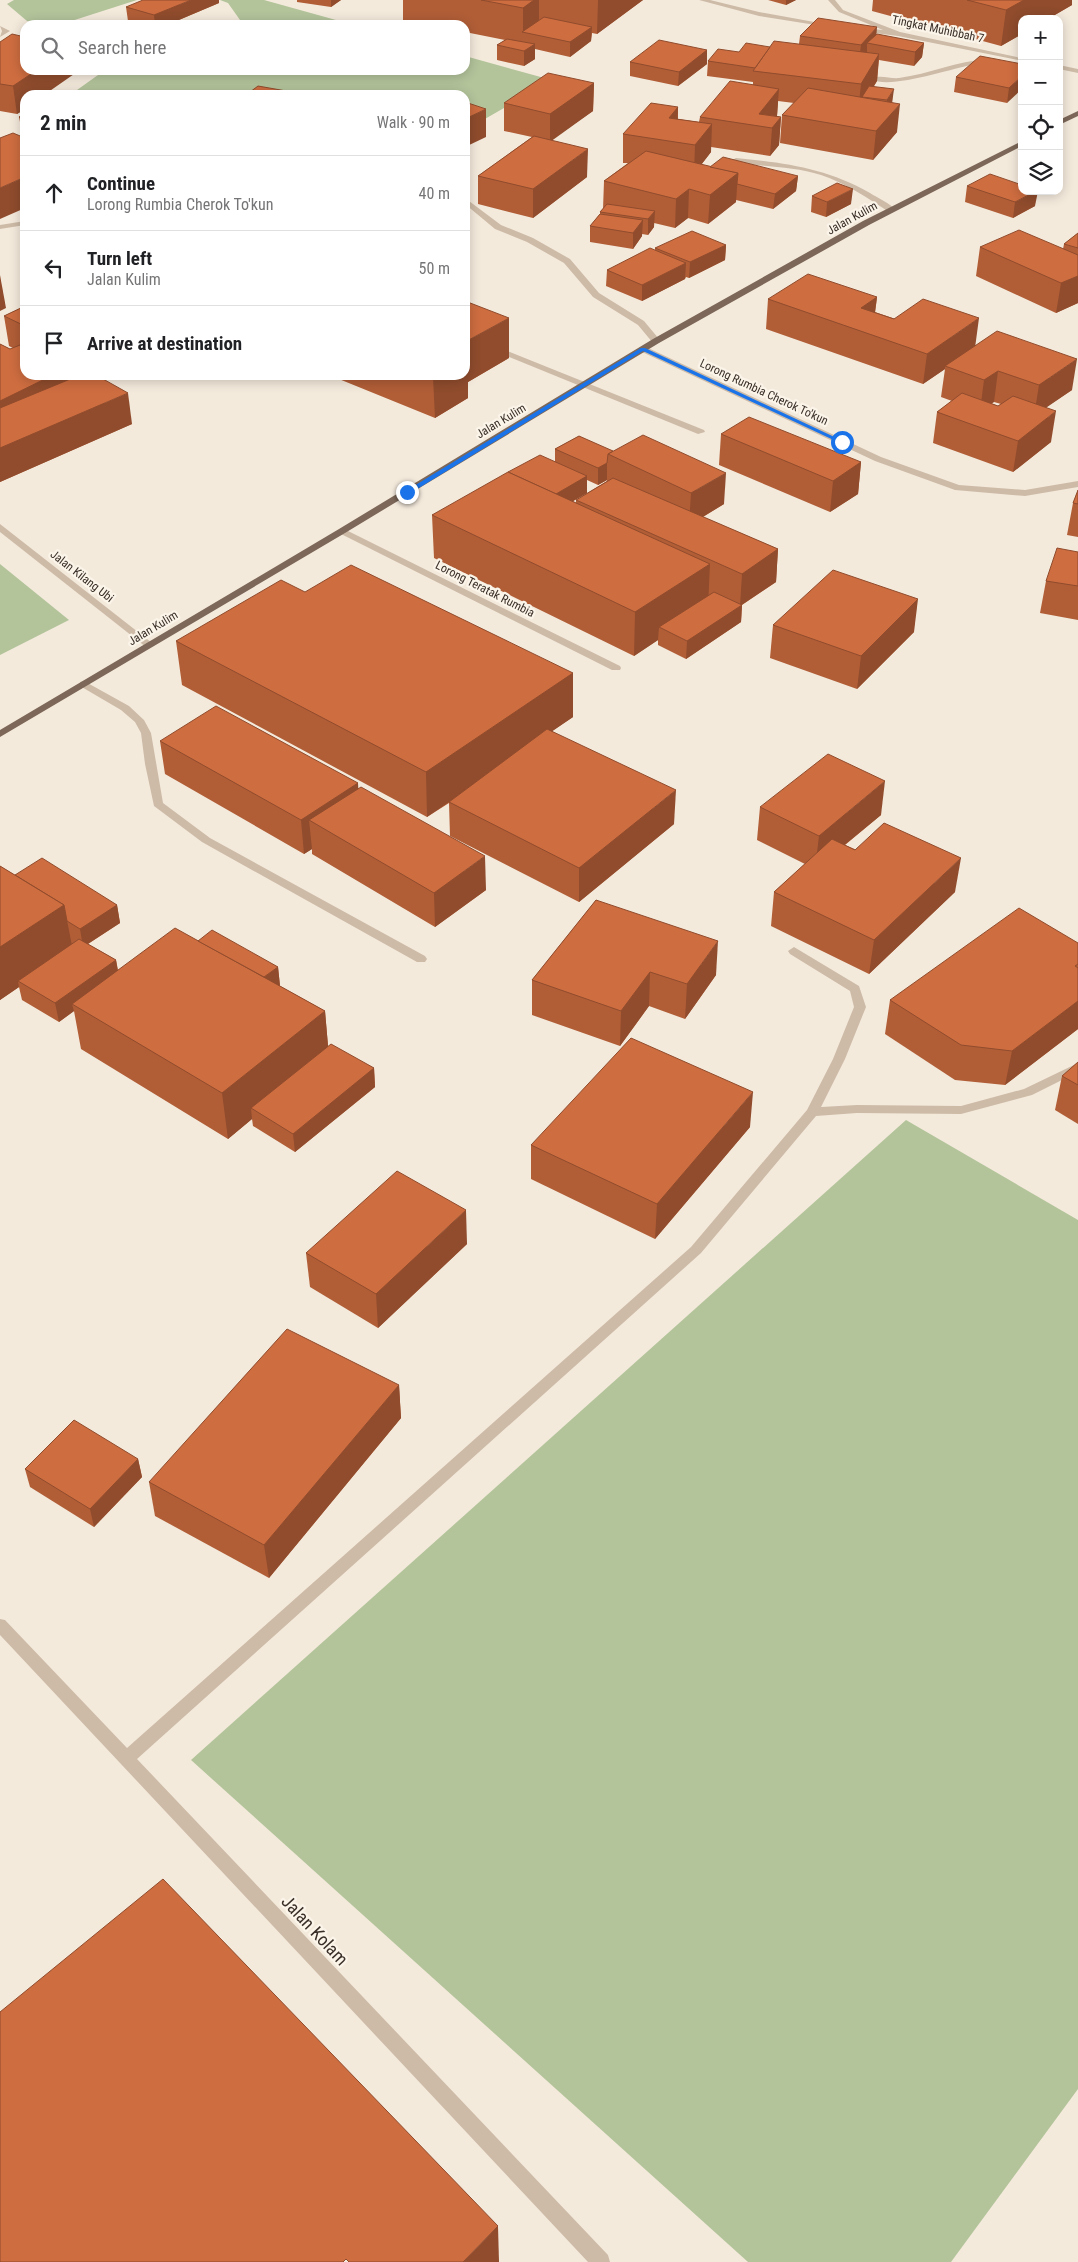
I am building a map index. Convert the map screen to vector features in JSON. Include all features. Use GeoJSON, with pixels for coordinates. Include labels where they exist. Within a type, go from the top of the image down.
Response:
{"type":"FeatureCollection","features":[{"type":"Feature","properties":{"kind":"main road"},"geometry":{"type":"LineString","coordinates":[[1063,121],[1078,113]]}},
{"type":"Feature","properties":{"kind":"main road","name":"Jalan Kulim"},"geometry":{"type":"LineString","coordinates":[[0,734],[342,531],[656,341],[892,210],[1018,145]]}},
{"type":"Feature","properties":{"kind":"street"},"geometry":{"type":"LineString","coordinates":[[702,0],[759,14],[834,26]]}},
{"type":"Feature","properties":{"kind":"street","name":"Tingkat Muhibbah 7"},"geometry":{"type":"LineString","coordinates":[[831,0],[841,11],[898,34],[1018,58]]}},
{"type":"Feature","properties":{"kind":"street"},"geometry":{"type":"LineString","coordinates":[[0,28],[7,31],[0,35]]}},
{"type":"Feature","properties":{"kind":"street"},"geometry":{"type":"LineString","coordinates":[[853,29],[898,34]]}},
{"type":"Feature","properties":{"kind":"street","name":"Tingkat Muhibbah 7"},"geometry":{"type":"LineString","coordinates":[[875,79],[898,80],[974,62],[1018,58]]}},
{"type":"Feature","properties":{"kind":"street"},"geometry":{"type":"LineString","coordinates":[[1063,68],[1078,71]]}},
{"type":"Feature","properties":{"kind":"street"},"geometry":{"type":"LineString","coordinates":[[736,160],[764,162],[824,174],[868,195],[892,210]]}},
{"type":"Feature","properties":{"kind":"street"},"geometry":{"type":"LineString","coordinates":[[470,204],[498,227],[530,240],[567,261],[596,295],[640,323],[656,341]]}},
{"type":"Feature","properties":{"kind":"street"},"geometry":{"type":"LineString","coordinates":[[0,227],[20,224]]}},
{"type":"Feature","properties":{"kind":"street"},"geometry":{"type":"LineString","coordinates":[[470,338],[702,432]]}},
{"type":"Feature","properties":{"kind":"street","name":"Lorong Rumbia Cherok To'kun"},"geometry":{"type":"LineString","coordinates":[[643,349],[878,459],[958,488],[1025,493],[1078,484]]}},
{"type":"Feature","properties":{"kind":"street","name":"Jalan Kilang Ubi"},"geometry":{"type":"LineString","coordinates":[[0,527],[149,645]]}},
{"type":"Feature","properties":{"kind":"street","name":"Lorong Teratak Rumbia"},"geometry":{"type":"LineString","coordinates":[[342,531],[616,668]]}},
{"type":"Feature","properties":{"kind":"street"},"geometry":{"type":"LineString","coordinates":[[84,684],[125,708],[140,720],[146,733],[158,804],[206,840],[421,959]]}},
{"type":"Feature","properties":{"kind":"street"},"geometry":{"type":"LineString","coordinates":[[126,1759],[696,1250],[812,1112],[839,1059],[860,1007],[855,989],[794,951]]}},
{"type":"Feature","properties":{"kind":"street"},"geometry":{"type":"LineString","coordinates":[[812,1112],[857,1109],[962,1110],[1028,1092],[1078,1067]]}},
{"type":"Feature","properties":{"kind":"street","name":"Jalan Kolam"},"geometry":{"type":"LineString","coordinates":[[0,1625],[601,2262]]}},
{"type":"Feature","properties":{"kind":"green space"},"geometry":{"type":"Polygon","coordinates":[[[14,0],[137,0],[75,20],[26,20],[7,4],[14,0]]]}},
{"type":"Feature","properties":{"kind":"green space"},"geometry":{"type":"Polygon","coordinates":[[[220,0],[264,0],[336,20],[240,20],[228,3],[220,0]]]}},
{"type":"Feature","properties":{"kind":"green space"},"geometry":{"type":"Polygon","coordinates":[[[470,57],[577,87],[511,104],[478,123],[470,121],[470,90],[77,90],[98,75],[470,75],[470,57]]]}},
{"type":"Feature","properties":{"kind":"green space"},"geometry":{"type":"Polygon","coordinates":[[[0,564],[69,620],[0,655],[0,564]]]}},
{"type":"Feature","properties":{"kind":"green space"},"geometry":{"type":"Polygon","coordinates":[[[906,1120],[1078,1220],[1078,2089],[951,2262],[748,2262],[191,1760],[906,1120]]]}},
{"type":"Feature","properties":{"kind":"building"},"geometry":{"type":"Polygon","coordinates":[[[143,0],[191,0],[154,15],[126,7],[143,0]]]}},
{"type":"Feature","properties":{"kind":"building"},"geometry":{"type":"Polygon","coordinates":[[[481,0],[534,0],[523,8],[481,0]]]}},
{"type":"Feature","properties":{"kind":"building"},"geometry":{"type":"Polygon","coordinates":[[[967,0],[1024,0],[1006,10],[967,0]]]}},
{"type":"Feature","properties":{"kind":"building"},"geometry":{"type":"Polygon","coordinates":[[[544,17],[592,27],[570,42],[522,32],[544,17]]]}},
{"type":"Feature","properties":{"kind":"building"},"geometry":{"type":"Polygon","coordinates":[[[818,18],[877,27],[861,45],[800,36],[818,18]]]}},
{"type":"Feature","properties":{"kind":"building"},"geometry":{"type":"Polygon","coordinates":[[[12,34],[20,36],[20,75],[30,75],[13,86],[0,84],[0,42],[12,34]]]}},
{"type":"Feature","properties":{"kind":"building"},"geometry":{"type":"Polygon","coordinates":[[[877,34],[924,43],[915,52],[867,43],[877,34]]]}},
{"type":"Feature","properties":{"kind":"building"},"geometry":{"type":"Polygon","coordinates":[[[507,39],[535,44],[524,51],[497,45],[507,39]]]}},
{"type":"Feature","properties":{"kind":"building"},"geometry":{"type":"Polygon","coordinates":[[[659,40],[707,50],[679,72],[630,62],[659,40]]]}},
{"type":"Feature","properties":{"kind":"building"},"geometry":{"type":"Polygon","coordinates":[[[774,41],[879,54],[861,84],[753,71],[774,41]]]}},
{"type":"Feature","properties":{"kind":"building"},"geometry":{"type":"Polygon","coordinates":[[[746,43],[770,47],[755,68],[708,61],[718,49],[739,52],[746,43]]]}},
{"type":"Feature","properties":{"kind":"building"},"geometry":{"type":"Polygon","coordinates":[[[980,56],[1018,63],[1018,80],[1009,88],[956,77],[980,56]]]}},
{"type":"Feature","properties":{"kind":"building"},"geometry":{"type":"Polygon","coordinates":[[[548,73],[594,83],[550,114],[504,103],[548,73]]]}},
{"type":"Feature","properties":{"kind":"building"},"geometry":{"type":"Polygon","coordinates":[[[730,81],[779,89],[759,114],[781,117],[772,128],[700,117],[730,81]]]}},
{"type":"Feature","properties":{"kind":"building"},"geometry":{"type":"Polygon","coordinates":[[[258,86],[281,90],[253,90],[258,86]]]}},
{"type":"Feature","properties":{"kind":"building"},"geometry":{"type":"Polygon","coordinates":[[[869,86],[894,89],[887,100],[862,97],[869,86]]]}},
{"type":"Feature","properties":{"kind":"building"},"geometry":{"type":"Polygon","coordinates":[[[808,88],[900,104],[876,131],[782,115],[808,88]]]}},
{"type":"Feature","properties":{"kind":"building"},"geometry":{"type":"Polygon","coordinates":[[[651,103],[678,107],[669,118],[712,124],[695,145],[623,134],[651,103]]]}},
{"type":"Feature","properties":{"kind":"building"},"geometry":{"type":"Polygon","coordinates":[[[470,104],[486,109],[470,117],[470,104]]]}},
{"type":"Feature","properties":{"kind":"building"},"geometry":{"type":"Polygon","coordinates":[[[13,133],[20,136],[20,179],[0,188],[0,138],[13,133]]]}},
{"type":"Feature","properties":{"kind":"building"},"geometry":{"type":"Polygon","coordinates":[[[534,136],[588,149],[533,189],[478,176],[534,136]]]}},
{"type":"Feature","properties":{"kind":"building"},"geometry":{"type":"Polygon","coordinates":[[[646,151],[738,173],[710,195],[689,189],[676,199],[604,181],[646,151]]]}},
{"type":"Feature","properties":{"kind":"building"},"geometry":{"type":"Polygon","coordinates":[[[723,157],[798,176],[775,194],[737,184],[738,173],[710,167],[723,157]]]}},
{"type":"Feature","properties":{"kind":"building"},"geometry":{"type":"Polygon","coordinates":[[[990,174],[1018,184],[1018,195],[1028,195],[1015,202],[967,186],[990,174]]]}},
{"type":"Feature","properties":{"kind":"building"},"geometry":{"type":"Polygon","coordinates":[[[837,183],[853,189],[827,202],[812,196],[837,183]]]}},
{"type":"Feature","properties":{"kind":"building"},"geometry":{"type":"Polygon","coordinates":[[[607,204],[655,211],[648,219],[600,212],[607,204]]]}},
{"type":"Feature","properties":{"kind":"building"},"geometry":{"type":"Polygon","coordinates":[[[600,214],[643,220],[633,233],[590,226],[600,214]]]}},
{"type":"Feature","properties":{"kind":"building"},"geometry":{"type":"Polygon","coordinates":[[[1019,230],[1078,255],[1078,276],[1061,283],[980,247],[1019,230]]]}},
{"type":"Feature","properties":{"kind":"building"},"geometry":{"type":"Polygon","coordinates":[[[692,231],[726,245],[690,262],[655,248],[692,231]]]}},
{"type":"Feature","properties":{"kind":"building"},"geometry":{"type":"Polygon","coordinates":[[[1078,233],[1078,248],[1064,244],[1078,233]]]}},
{"type":"Feature","properties":{"kind":"building"},"geometry":{"type":"Polygon","coordinates":[[[650,248],[686,263],[642,285],[607,270],[650,248]]]}},
{"type":"Feature","properties":{"kind":"building"},"geometry":{"type":"Polygon","coordinates":[[[808,274],[877,297],[861,308],[894,319],[923,299],[979,318],[927,354],[768,299],[808,274]]]}},
{"type":"Feature","properties":{"kind":"building"},"geometry":{"type":"Polygon","coordinates":[[[470,303],[509,318],[470,339],[470,303]]]}},
{"type":"Feature","properties":{"kind":"building"},"geometry":{"type":"Polygon","coordinates":[[[20,308],[20,324],[4,316],[20,308]]]}},
{"type":"Feature","properties":{"kind":"building"},"geometry":{"type":"Polygon","coordinates":[[[997,331],[1077,359],[1039,385],[998,371],[984,380],[945,366],[997,331]]]}},
{"type":"Feature","properties":{"kind":"building"},"geometry":{"type":"Polygon","coordinates":[[[0,344],[10,349],[20,345],[20,380],[43,380],[0,401],[0,344]]]}},
{"type":"Feature","properties":{"kind":"building"},"geometry":{"type":"Polygon","coordinates":[[[68,380],[105,380],[128,393],[0,448],[0,408],[68,380]]]}},
{"type":"Feature","properties":{"kind":"building"},"geometry":{"type":"Polygon","coordinates":[[[962,393],[998,406],[1013,396],[1056,411],[1018,441],[937,412],[962,393]]]}},
{"type":"Feature","properties":{"kind":"building"},"geometry":{"type":"Polygon","coordinates":[[[749,417],[861,462],[833,481],[721,434],[749,417]]]}},
{"type":"Feature","properties":{"kind":"building"},"geometry":{"type":"Polygon","coordinates":[[[643,435],[726,473],[691,493],[608,454],[643,435]]]}},
{"type":"Feature","properties":{"kind":"building"},"geometry":{"type":"Polygon","coordinates":[[[579,436],[613,451],[608,454],[607,463],[598,468],[555,449],[579,436]]]}},
{"type":"Feature","properties":{"kind":"building"},"geometry":{"type":"Polygon","coordinates":[[[540,455],[587,476],[556,494],[508,472],[540,455]]]}},
{"type":"Feature","properties":{"kind":"building"},"geometry":{"type":"Polygon","coordinates":[[[508,472],[710,564],[635,612],[432,515],[508,472]]]}},
{"type":"Feature","properties":{"kind":"building"},"geometry":{"type":"Polygon","coordinates":[[[613,478],[778,549],[742,574],[576,500],[613,478]]]}},
{"type":"Feature","properties":{"kind":"building"},"geometry":{"type":"Polygon","coordinates":[[[1078,490],[1078,504],[1073,503],[1078,490]]]}},
{"type":"Feature","properties":{"kind":"building"},"geometry":{"type":"Polygon","coordinates":[[[1057,548],[1078,552],[1078,586],[1046,581],[1057,548]]]}},
{"type":"Feature","properties":{"kind":"building"},"geometry":{"type":"Polygon","coordinates":[[[351,565],[573,673],[426,772],[176,641],[281,580],[305,592],[351,565]]]}},
{"type":"Feature","properties":{"kind":"building"},"geometry":{"type":"Polygon","coordinates":[[[833,570],[918,599],[861,656],[773,625],[833,570]]]}},
{"type":"Feature","properties":{"kind":"building"},"geometry":{"type":"Polygon","coordinates":[[[714,592],[742,605],[687,641],[659,627],[714,592]]]}},
{"type":"Feature","properties":{"kind":"building"},"geometry":{"type":"Polygon","coordinates":[[[216,706],[358,783],[301,820],[160,741],[216,706]]]}},
{"type":"Feature","properties":{"kind":"building"},"geometry":{"type":"Polygon","coordinates":[[[547,729],[676,790],[579,868],[449,802],[547,729]]]}},
{"type":"Feature","properties":{"kind":"building"},"geometry":{"type":"Polygon","coordinates":[[[828,754],[885,781],[819,836],[760,807],[828,754]]]}},
{"type":"Feature","properties":{"kind":"building"},"geometry":{"type":"Polygon","coordinates":[[[361,787],[485,856],[434,893],[309,820],[361,787]]]}},
{"type":"Feature","properties":{"kind":"building"},"geometry":{"type":"Polygon","coordinates":[[[884,823],[961,858],[874,940],[774,892],[832,839],[855,850],[884,823]]]}},
{"type":"Feature","properties":{"kind":"building"},"geometry":{"type":"Polygon","coordinates":[[[42,858],[117,905],[80,929],[67,921],[64,905],[15,875],[42,858]]]}},
{"type":"Feature","properties":{"kind":"building"},"geometry":{"type":"Polygon","coordinates":[[[0,866],[64,905],[0,947],[0,866]]]}},
{"type":"Feature","properties":{"kind":"building"},"geometry":{"type":"Polygon","coordinates":[[[596,900],[718,941],[687,984],[650,972],[621,1011],[532,980],[596,900]]]}},
{"type":"Feature","properties":{"kind":"building"},"geometry":{"type":"Polygon","coordinates":[[[1019,908],[1078,943],[1078,964],[1075,966],[1078,968],[1078,1001],[1012,1051],[961,1045],[890,1000],[1019,908]]]}},
{"type":"Feature","properties":{"kind":"building"},"geometry":{"type":"Polygon","coordinates":[[[175,928],[325,1011],[222,1093],[72,1004],[175,928]]]}},
{"type":"Feature","properties":{"kind":"building"},"geometry":{"type":"Polygon","coordinates":[[[212,930],[278,967],[264,977],[198,941],[212,930]]]}},
{"type":"Feature","properties":{"kind":"building"},"geometry":{"type":"Polygon","coordinates":[[[79,939],[116,960],[55,1003],[18,981],[79,939]]]}},
{"type":"Feature","properties":{"kind":"building"},"geometry":{"type":"Polygon","coordinates":[[[631,1038],[753,1092],[657,1204],[531,1145],[631,1038]]]}},
{"type":"Feature","properties":{"kind":"building"},"geometry":{"type":"Polygon","coordinates":[[[331,1044],[374,1068],[293,1134],[251,1108],[331,1044]]]}},
{"type":"Feature","properties":{"kind":"building"},"geometry":{"type":"Polygon","coordinates":[[[1078,1062],[1078,1085],[1062,1076],[1078,1062]]]}},
{"type":"Feature","properties":{"kind":"building"},"geometry":{"type":"Polygon","coordinates":[[[397,1171],[466,1210],[376,1294],[306,1253],[397,1171]]]}},
{"type":"Feature","properties":{"kind":"building"},"geometry":{"type":"Polygon","coordinates":[[[287,1329],[399,1385],[264,1545],[149,1482],[287,1329]]]}},
{"type":"Feature","properties":{"kind":"building"},"geometry":{"type":"Polygon","coordinates":[[[74,1420],[138,1459],[90,1509],[25,1469],[74,1420]]]}},
{"type":"Feature","properties":{"kind":"building"},"geometry":{"type":"Polygon","coordinates":[[[163,1879],[498,2226],[463,2262],[349,2262],[346,2259],[343,2262],[0,2262],[0,2012],[163,1879]]]}},
{"type":"Feature","properties":{"kind":"route"},"geometry":{"type":"LineString","coordinates":[[407,492],[643,349],[842,442]]}}]}
